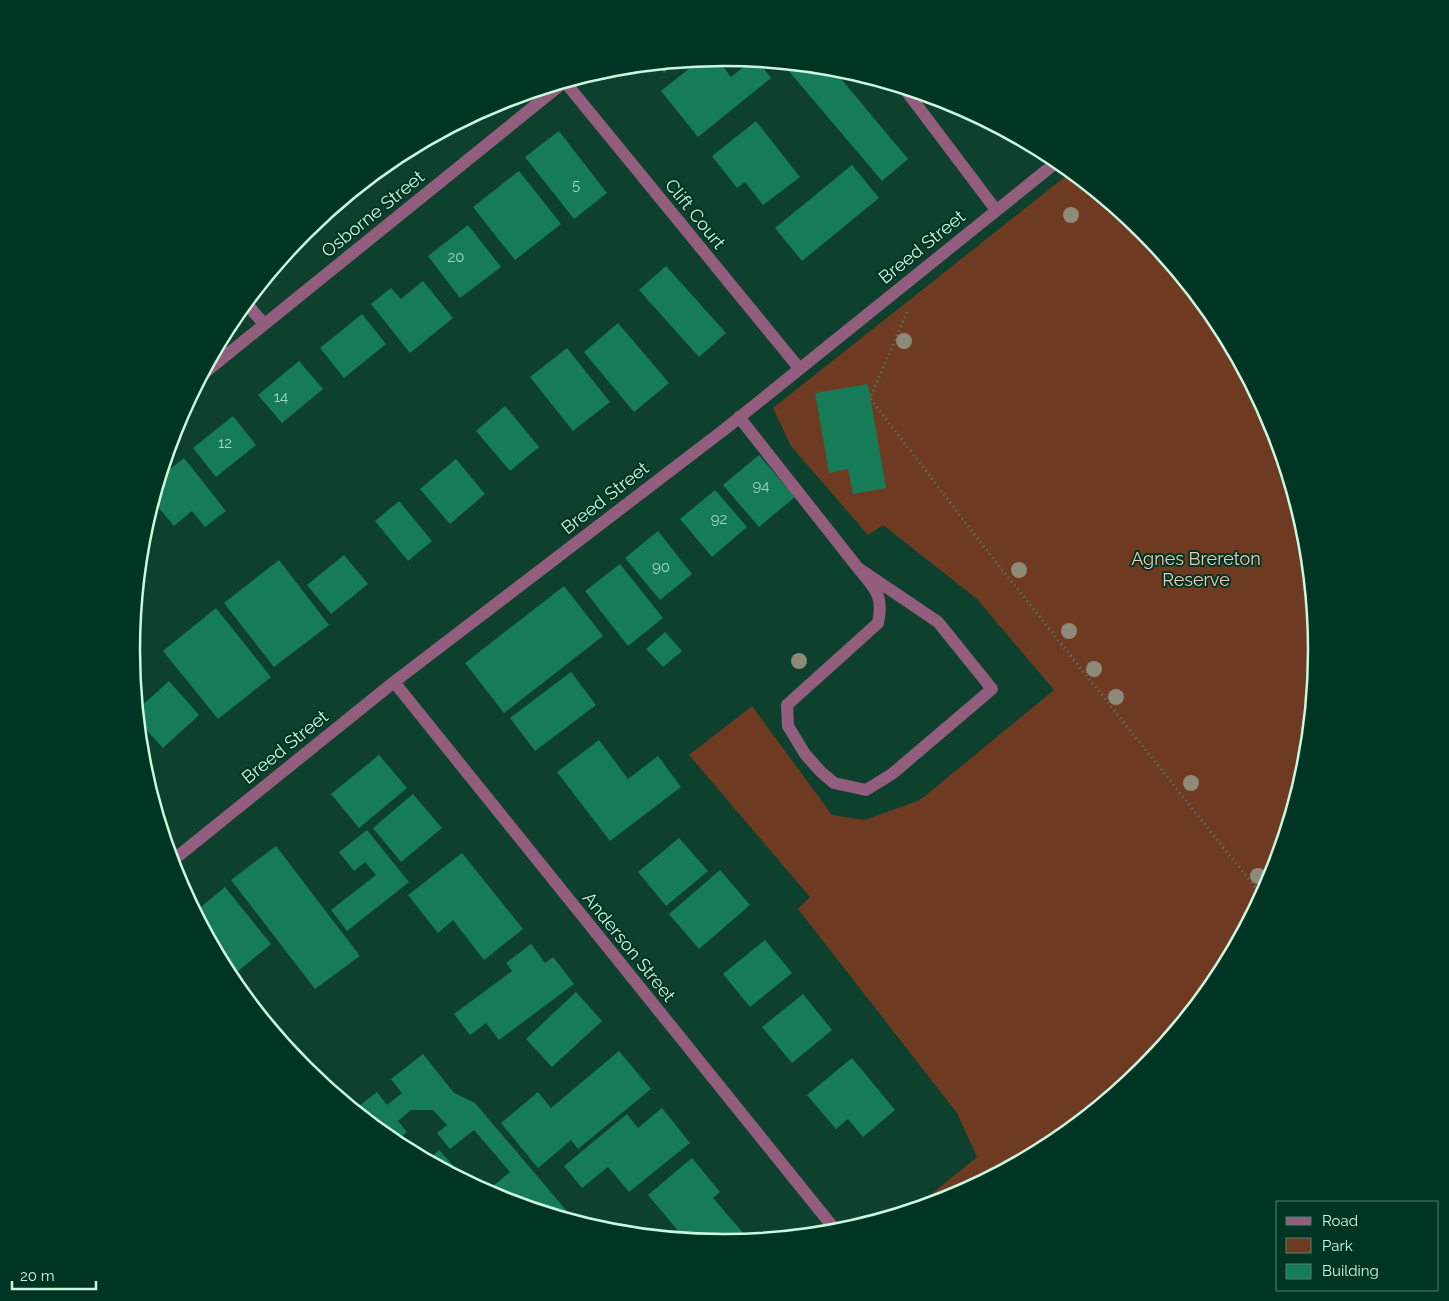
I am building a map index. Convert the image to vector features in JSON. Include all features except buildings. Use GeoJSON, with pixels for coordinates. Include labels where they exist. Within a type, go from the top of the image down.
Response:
{"type":"FeatureCollection","features":[{"type":"Feature","properties":{"kind":"street","name":"Clift Court"},"geometry":{"type":"LineString","coordinates":[[568,87],[799,368]]}},
{"type":"Feature","properties":{"kind":"street","name":"Osborne Street"},"geometry":{"type":"LineString","coordinates":[[216,363],[551,93]]}},
{"type":"Feature","properties":{"kind":"street"},"geometry":{"type":"LineString","coordinates":[[910,97],[996,210]]}},
{"type":"Feature","properties":{"kind":"street","name":"Breed Street"},"geometry":{"type":"LineString","coordinates":[[178,856],[394,682],[739,417],[1050,166]]}},
{"type":"Feature","properties":{"kind":"street"},"geometry":{"type":"LineString","coordinates":[[251,309],[264,324]]}},
{"type":"Feature","properties":{"kind":"street"},"geometry":{"type":"LineString","coordinates":[[739,417],[858,568],[878,593],[881,608],[878,623],[787,705],[788,726],[805,754],[820,771],[834,783],[866,790],[892,774],[992,689],[938,622],[858,568]]}},
{"type":"Feature","properties":{"kind":"street","name":"Anderson Street"},"geometry":{"type":"LineString","coordinates":[[394,682],[831,1225]]}},
{"type":"Feature","properties":{"kind":"path"},"geometry":{"type":"LineString","coordinates":[[907,312],[870,398],[988,552],[1257,890]]}},
{"type":"Feature","properties":{"kind":"green space","name":"Agnes Brereton Reserve"},"geometry":{"type":"Polygon","coordinates":[[[1065,177],[1110,211],[1138,237],[1164,265],[1210,326],[1230,358],[1264,427],[1278,463],[1298,537],[1304,574],[1309,650],[1304,727],[1298,764],[1278,838],[1248,909],[1230,943],[1188,1006],[1164,1036],[1110,1090],[1049,1136],[1017,1156],[983,1174],[926,1199],[977,1157],[957,1113],[798,909],[810,897],[689,755],[752,706],[832,815],[865,820],[920,800],[1054,690],[977,599],[883,525],[868,535],[791,446],[773,408],[1065,177]]]}}]}
